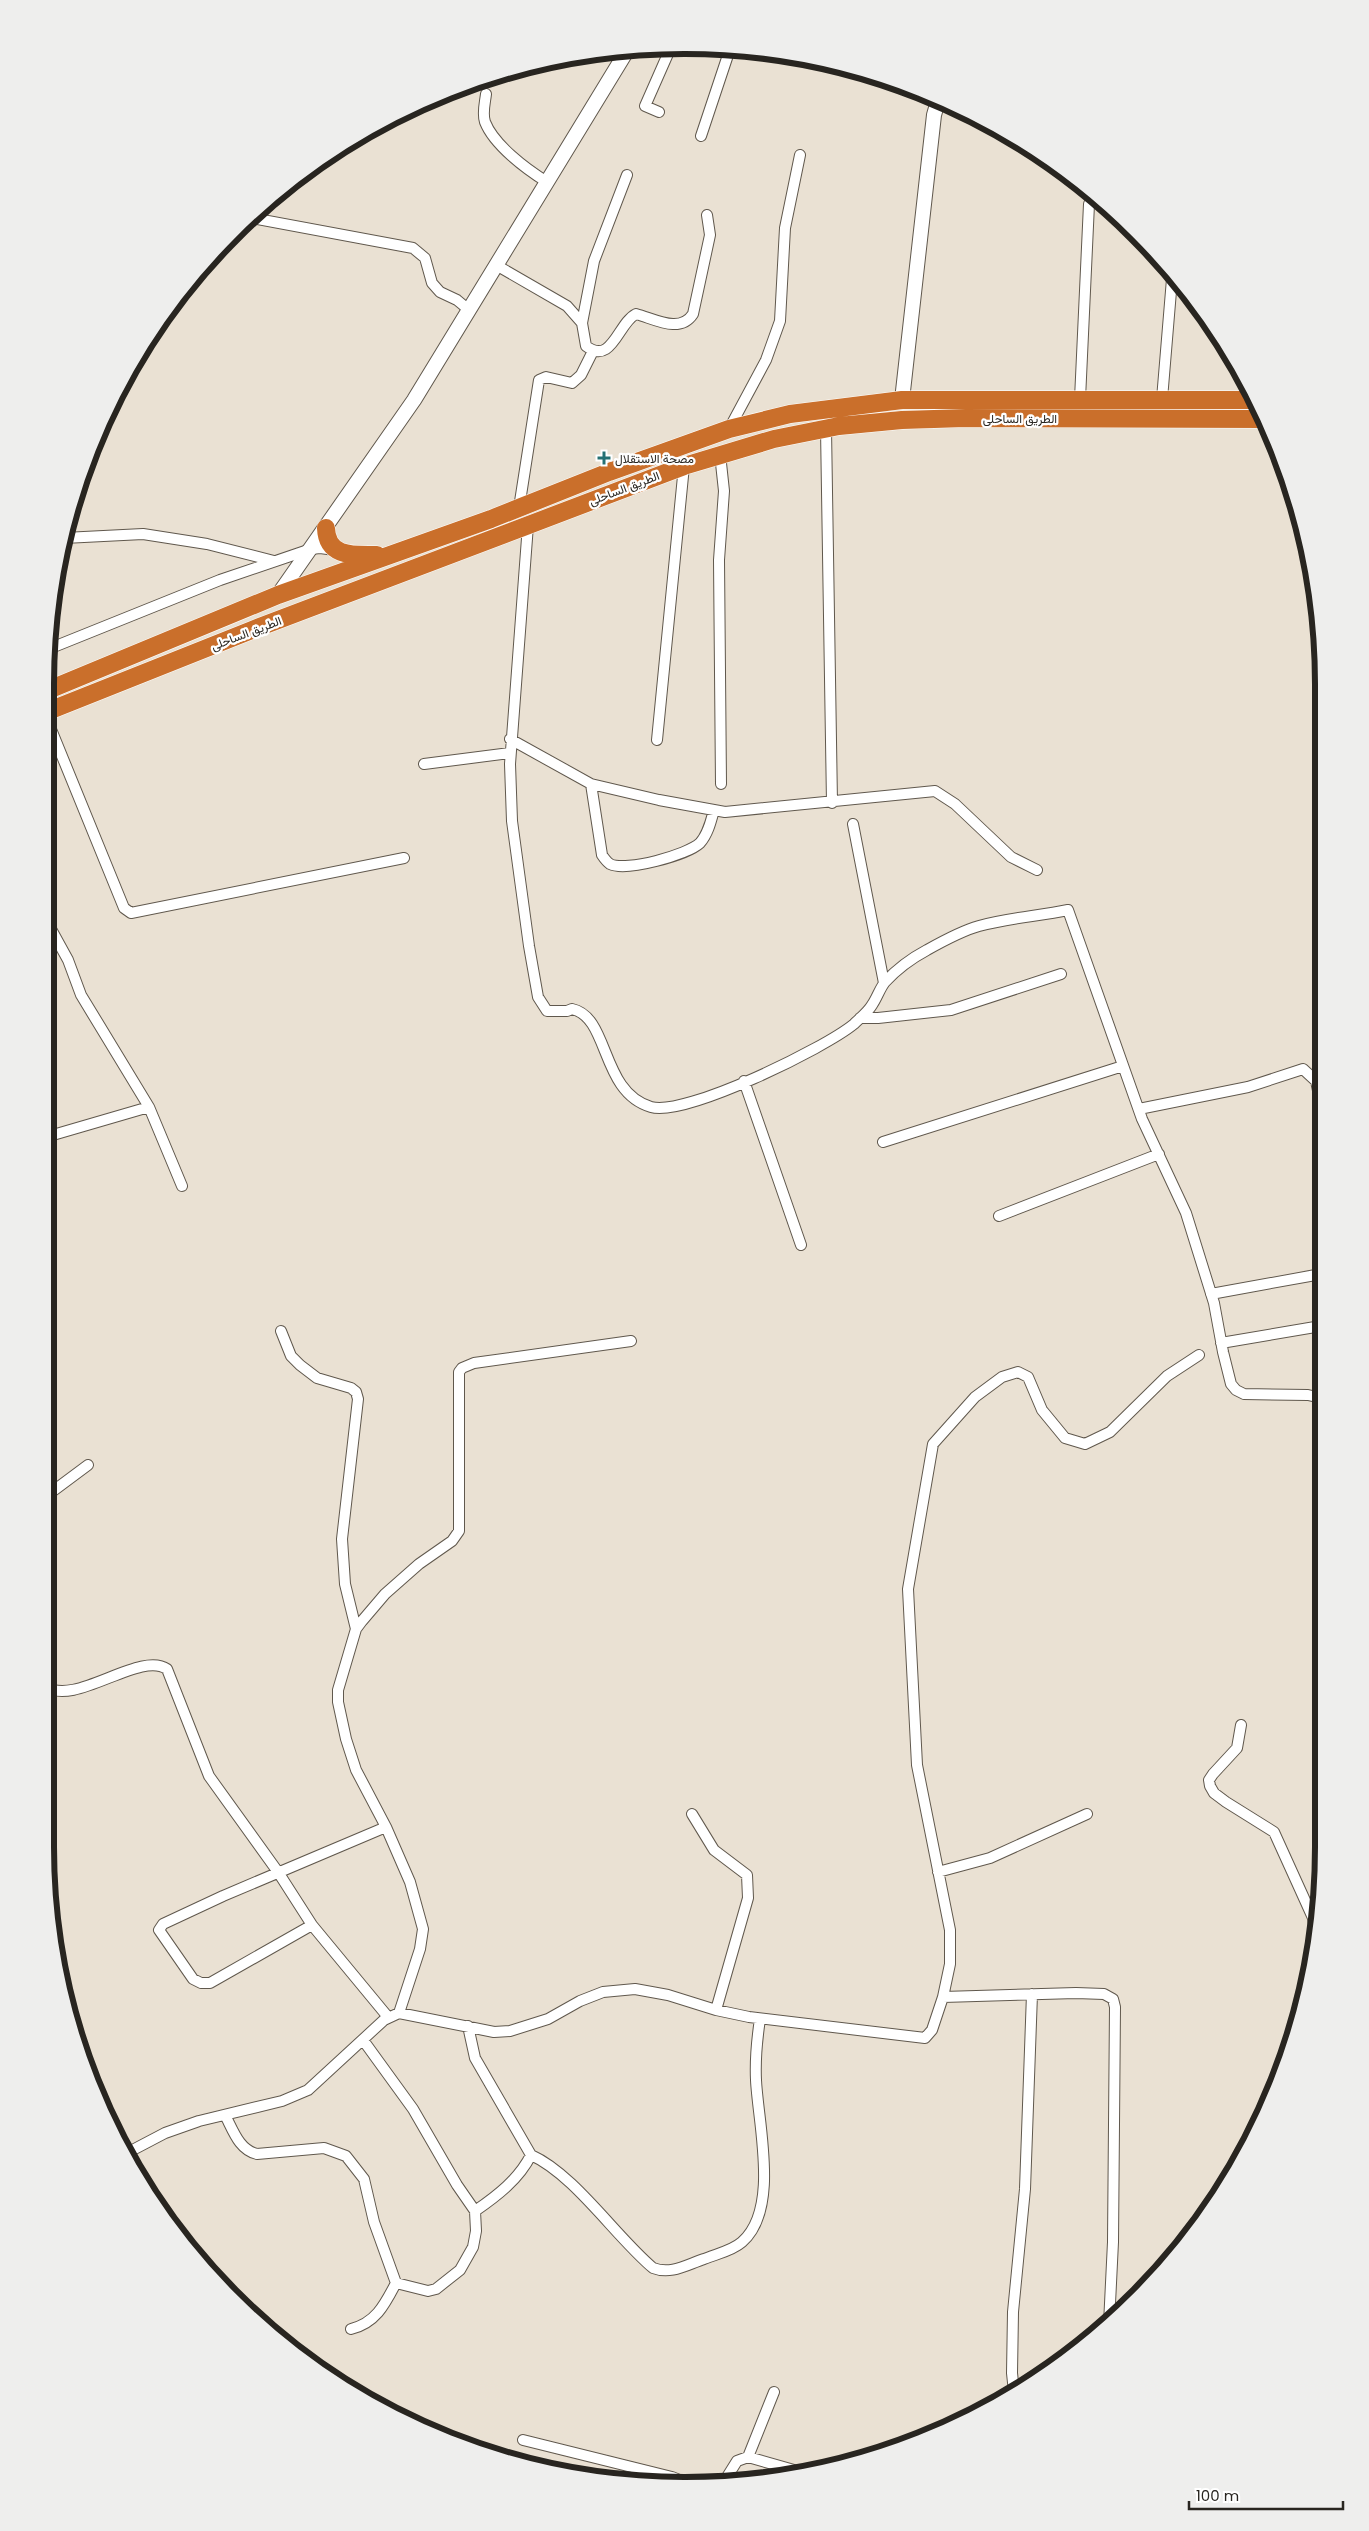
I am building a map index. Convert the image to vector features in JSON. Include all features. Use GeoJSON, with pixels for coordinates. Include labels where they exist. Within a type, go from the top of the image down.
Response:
{"type":"FeatureCollection","features":[{"type":"Feature","properties":{"kind":"highway","name":"الطريق الساحلى"},"geometry":{"type":"LineString","coordinates":[[54,688],[278,596],[520,508],[729,429],[790,414],[902,400],[1247,400]]}},
{"type":"Feature","properties":{"kind":"highway","name":"الطريق الساحلى"},"geometry":{"type":"LineString","coordinates":[[54,709],[684,466],[774,439],[826,429],[902,420],[966,418],[1256,419]]}},
{"type":"Feature","properties":{"kind":"highway"},"geometry":{"type":"LineString","coordinates":[[326,528],[329,544],[343,554],[388,556]]}},
{"type":"Feature","properties":{"kind":"street"},"geometry":{"type":"LineString","coordinates":[[659,112],[645,106],[668,54]]}},
{"type":"Feature","properties":{"kind":"street"},"geometry":{"type":"LineString","coordinates":[[702,136],[728,55]]}},
{"type":"Feature","properties":{"kind":"street"},"geometry":{"type":"LineString","coordinates":[[278,596],[414,400],[623,57]]}},
{"type":"Feature","properties":{"kind":"street"},"geometry":{"type":"LineString","coordinates":[[486,94],[484,112],[488,128],[510,155],[547,182]]}},
{"type":"Feature","properties":{"kind":"street"},"geometry":{"type":"LineString","coordinates":[[902,400],[936,107]]}},
{"type":"Feature","properties":{"kind":"street"},"geometry":{"type":"LineString","coordinates":[[729,429],[766,360],[780,321],[785,228],[800,155]]}},
{"type":"Feature","properties":{"kind":"street"},"geometry":{"type":"LineString","coordinates":[[628,175],[594,260],[582,323],[586,346],[593,350],[604,351],[610,347],[629,317],[636,314],[675,326],[685,324],[690,319],[693,314],[710,235],[707,215]]}},
{"type":"Feature","properties":{"kind":"street"},"geometry":{"type":"LineString","coordinates":[[1080,399],[1090,204]]}},
{"type":"Feature","properties":{"kind":"street"},"geometry":{"type":"LineString","coordinates":[[259,219],[413,248],[425,258],[432,283],[440,292],[457,300],[469,310]]}},
{"type":"Feature","properties":{"kind":"street"},"geometry":{"type":"LineString","coordinates":[[496,265],[567,306],[582,323]]}},
{"type":"Feature","properties":{"kind":"street"},"geometry":{"type":"LineString","coordinates":[[1162,399],[1172,284]]}},
{"type":"Feature","properties":{"kind":"street"},"geometry":{"type":"LineString","coordinates":[[520,508],[539,380],[546,377],[572,384],[578,381],[593,350]]}},
{"type":"Feature","properties":{"kind":"street"},"geometry":{"type":"LineString","coordinates":[[826,429],[832,803]]}},
{"type":"Feature","properties":{"kind":"street"},"geometry":{"type":"LineString","coordinates":[[720,454],[724,491],[719,569],[721,784]]}},
{"type":"Feature","properties":{"kind":"street"},"geometry":{"type":"LineString","coordinates":[[657,740],[684,466]]}},
{"type":"Feature","properties":{"kind":"street"},"geometry":{"type":"LineString","coordinates":[[528,525],[510,739],[512,821],[532,962],[538,997],[543,1006],[547,1010],[554,1012],[572,1009],[588,1017],[620,1085],[632,1099],[652,1108],[678,1106],[703,1099],[787,1065],[828,1042],[860,1018],[872,1006],[884,983],[904,965],[955,935],[979,926],[1068,910],[1139,1110],[1186,1213],[1211,1294],[1231,1384],[1236,1390],[1244,1394],[1315,1397]]}},
{"type":"Feature","properties":{"kind":"street"},"geometry":{"type":"LineString","coordinates":[[71,538],[143,534],[208,544],[274,561]]}},
{"type":"Feature","properties":{"kind":"street"},"geometry":{"type":"LineString","coordinates":[[55,646],[194,590],[274,561],[311,549],[335,550]]}},
{"type":"Feature","properties":{"kind":"street"},"geometry":{"type":"LineString","coordinates":[[54,737],[124,908],[131,913],[404,858]]}},
{"type":"Feature","properties":{"kind":"street"},"geometry":{"type":"LineString","coordinates":[[510,739],[591,784],[659,800],[726,812],[832,803],[935,791],[955,804],[980,830],[1011,857],[1036,870]]}},
{"type":"Feature","properties":{"kind":"street"},"geometry":{"type":"LineString","coordinates":[[424,764],[510,753]]}},
{"type":"Feature","properties":{"kind":"street"},"geometry":{"type":"LineString","coordinates":[[591,784],[602,855],[608,863],[620,866],[648,864],[700,843],[706,833],[714,810]]}},
{"type":"Feature","properties":{"kind":"street"},"geometry":{"type":"LineString","coordinates":[[853,824],[884,983]]}},
{"type":"Feature","properties":{"kind":"street"},"geometry":{"type":"LineString","coordinates":[[54,935],[68,960],[84,1000],[149,1107],[182,1186]]}},
{"type":"Feature","properties":{"kind":"street"},"geometry":{"type":"LineString","coordinates":[[860,1018],[878,1018],[951,1010],[1061,974]]}},
{"type":"Feature","properties":{"kind":"street"},"geometry":{"type":"LineString","coordinates":[[883,1142],[1123,1066]]}},
{"type":"Feature","properties":{"kind":"street"},"geometry":{"type":"LineString","coordinates":[[1139,1110],[1248,1088],[1303,1069],[1315,1080]]}},
{"type":"Feature","properties":{"kind":"street"},"geometry":{"type":"LineString","coordinates":[[744,1081],[801,1245]]}},
{"type":"Feature","properties":{"kind":"street"},"geometry":{"type":"LineString","coordinates":[[54,1135],[149,1107]]}},
{"type":"Feature","properties":{"kind":"street"},"geometry":{"type":"LineString","coordinates":[[999,1216],[1159,1154]]}},
{"type":"Feature","properties":{"kind":"street"},"geometry":{"type":"LineString","coordinates":[[1211,1294],[1315,1275]]}},
{"type":"Feature","properties":{"kind":"street"},"geometry":{"type":"LineString","coordinates":[[1221,1343],[1315,1327]]}},
{"type":"Feature","properties":{"kind":"street"},"geometry":{"type":"LineString","coordinates":[[280,1331],[292,1356],[300,1365],[317,1378],[351,1388],[356,1392],[358,1399],[342,1539],[346,1584],[356,1629]]}},
{"type":"Feature","properties":{"kind":"street"},"geometry":{"type":"LineString","coordinates":[[399,2012],[420,1949],[423,1929],[410,1882],[386,1827],[356,1770],[346,1739],[338,1702],[339,1684],[356,1629],[385,1594],[419,1564],[452,1541],[459,1531],[459,1372],[462,1368],[474,1363],[631,1340]]}},
{"type":"Feature","properties":{"kind":"street"},"geometry":{"type":"LineString","coordinates":[[132,2150],[165,2134],[199,2121],[282,2101],[308,2090],[388,2018],[399,2012],[494,2032],[510,2031],[548,2018],[580,2001],[603,1992],[635,1989],[668,1995],[716,2010],[760,2019],[925,2038],[932,2030],[943,1997],[950,1964],[950,1930],[917,1765],[908,1589],[933,1444],[975,1397],[1002,1376],[1018,1372],[1028,1378],[1042,1410],[1065,1438],[1085,1444],[1110,1432],[1167,1376],[1199,1355]]}},
{"type":"Feature","properties":{"kind":"street"},"geometry":{"type":"LineString","coordinates":[[54,1490],[88,1465]]}},
{"type":"Feature","properties":{"kind":"street"},"geometry":{"type":"LineString","coordinates":[[54,1690],[69,1691],[157,1664],[167,1669],[208,1776],[278,1872],[312,1925],[388,2018]]}},
{"type":"Feature","properties":{"kind":"street"},"geometry":{"type":"LineString","coordinates":[[1241,1725],[1237,1748],[1213,1774],[1209,1780],[1210,1786],[1214,1793],[1226,1802],[1274,1832],[1311,1915]]}},
{"type":"Feature","properties":{"kind":"street"},"geometry":{"type":"LineString","coordinates":[[692,1814],[714,1850],[747,1875],[749,1883],[748,1898],[716,2010]]}},
{"type":"Feature","properties":{"kind":"street"},"geometry":{"type":"LineString","coordinates":[[938,1872],[990,1858],[1087,1814]]}},
{"type":"Feature","properties":{"kind":"street"},"geometry":{"type":"LineString","coordinates":[[312,1925],[210,1983],[201,1983],[193,1979],[159,1930],[163,1924],[278,1872],[386,1827]]}},
{"type":"Feature","properties":{"kind":"street"},"geometry":{"type":"LineString","coordinates":[[1013,2385],[1013,2312],[1025,2189],[1032,1994]]}},
{"type":"Feature","properties":{"kind":"street"},"geometry":{"type":"LineString","coordinates":[[943,1997],[1104,1994],[1113,1999],[1116,2007],[1113,2242],[1110,2312]]}},
{"type":"Feature","properties":{"kind":"street"},"geometry":{"type":"LineString","coordinates":[[468,2026],[475,2058],[531,2155],[542,2160],[565,2180],[653,2268],[662,2271],[676,2270],[738,2246],[753,2229],[762,2203],[763,2155],[756,2078],[760,2019]]}},
{"type":"Feature","properties":{"kind":"street"},"geometry":{"type":"LineString","coordinates":[[363,2040],[413,2109],[457,2185],[475,2211],[476,2231],[473,2247],[460,2270],[436,2289],[428,2291],[396,2283]]}},
{"type":"Feature","properties":{"kind":"street"},"geometry":{"type":"LineString","coordinates":[[225,2115],[243,2147],[248,2152],[256,2154],[324,2148],[346,2156],[364,2179],[374,2222],[396,2283]]}},
{"type":"Feature","properties":{"kind":"street"},"geometry":{"type":"LineString","coordinates":[[475,2211],[498,2195],[522,2170],[531,2155]]}},
{"type":"Feature","properties":{"kind":"street"},"geometry":{"type":"LineString","coordinates":[[351,2329],[364,2326],[378,2313],[396,2283]]}},
{"type":"Feature","properties":{"kind":"street"},"geometry":{"type":"LineString","coordinates":[[748,2457],[774,2392]]}},
{"type":"Feature","properties":{"kind":"street"},"geometry":{"type":"LineString","coordinates":[[523,2440],[671,2477]]}},
{"type":"Feature","properties":{"kind":"street"},"geometry":{"type":"LineString","coordinates":[[728,2476],[737,2461],[748,2457],[788,2468]]}},
{"type":"Feature","properties":{"kind":"place","name":"مصحة الاستقلال"},"geometry":{"type":"Point","coordinates":[604,458]}}]}
